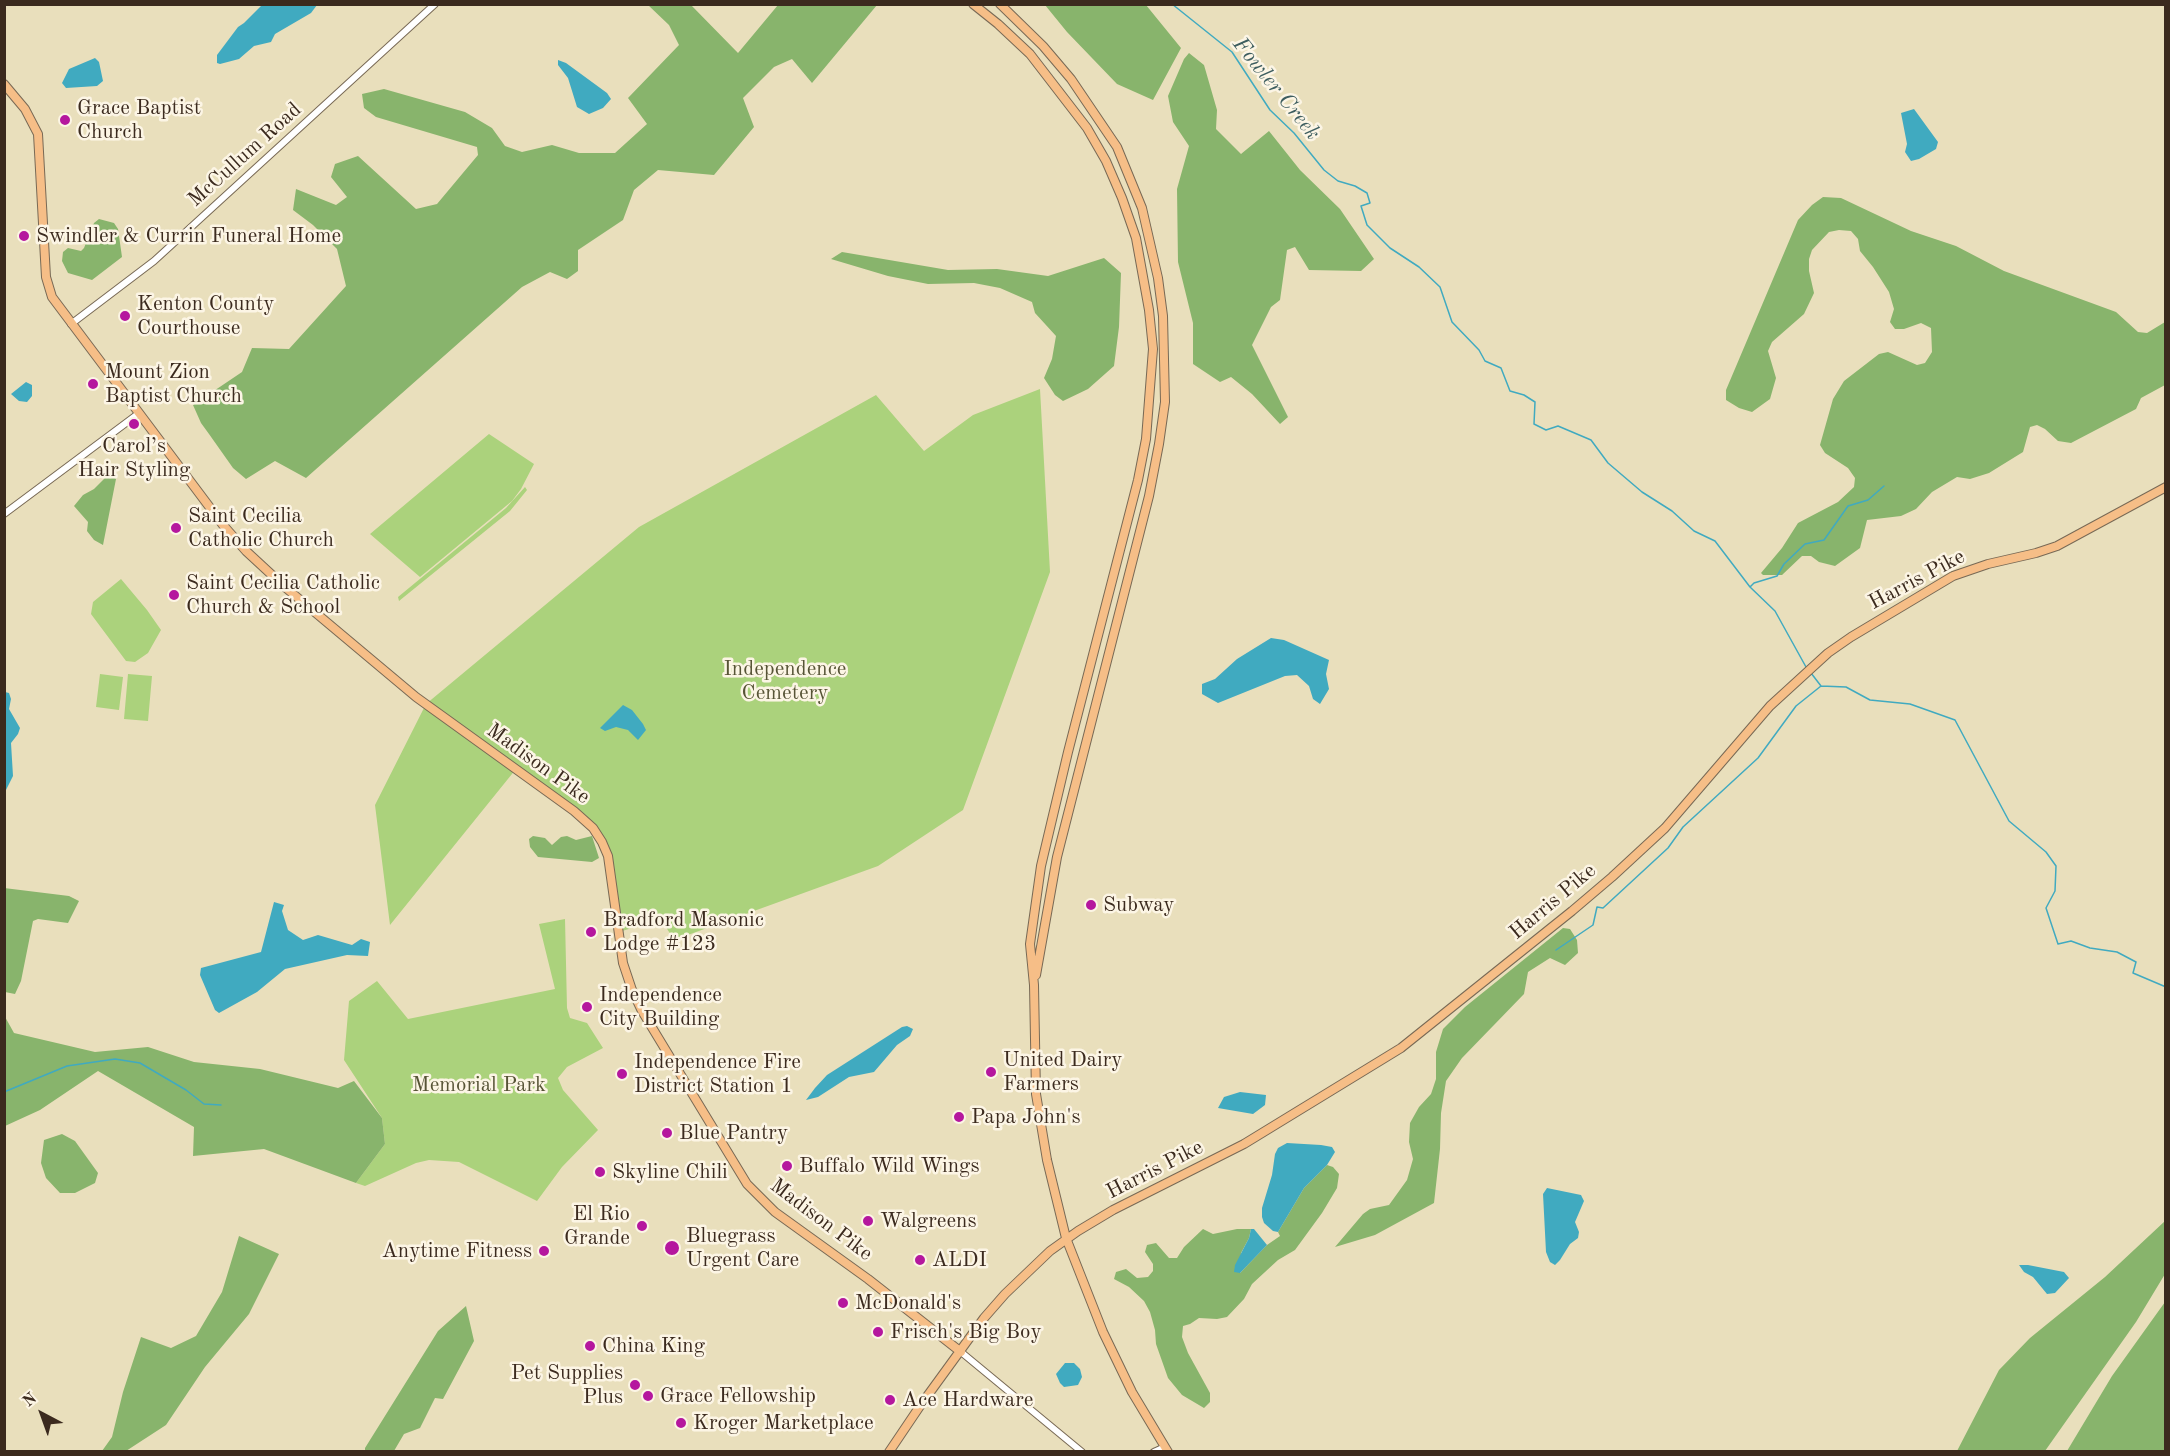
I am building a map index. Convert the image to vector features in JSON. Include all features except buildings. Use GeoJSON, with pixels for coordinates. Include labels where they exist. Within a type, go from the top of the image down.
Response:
{"type":"FeatureCollection","features":[{"type":"Feature","properties":{"kind":"main road"},"geometry":{"type":"LineString","coordinates":[[973,4],[1030,54],[1087,128],[1106,161],[1122,198],[1136,238],[1148,301],[1153,349],[1146,439],[1138,480],[1041,866],[1030,944],[1034,985],[1034,1070],[1037,1106],[1047,1160],[1066,1238],[1103,1332],[1132,1392],[1165,1450]]}},
{"type":"Feature","properties":{"kind":"main road"},"geometry":{"type":"LineString","coordinates":[[1000,4],[1043,46],[1071,79],[1117,147],[1142,208],[1158,278],[1163,316],[1164,402],[1157,455],[1149,496],[1057,857],[1034,985]]}},
{"type":"Feature","properties":{"kind":"main road","name":"Madison Pike"},"geometry":{"type":"LineString","coordinates":[[4,84],[25,109],[38,134],[48,288],[56,305],[138,414],[223,525],[246,551],[286,588],[416,697],[557,798],[593,828],[608,856],[623,963],[632,990],[642,1011],[747,1184],[775,1212],[868,1279],[961,1352]]}},
{"type":"Feature","properties":{"kind":"main road","name":"Harris Pike"},"geometry":{"type":"LineString","coordinates":[[889,1452],[920,1406],[1005,1294],[1033,1266],[1066,1238],[1113,1210],[1244,1144],[1401,1048],[1568,915],[1612,877],[1665,828],[1770,706],[1817,662],[1842,643],[1953,576],[1988,564],[2052,548],[2166,487]]}},
{"type":"Feature","properties":{"kind":"street","name":"McCullum Road"},"geometry":{"type":"LineString","coordinates":[[71,324],[154,261],[435,4]]}},
{"type":"Feature","properties":{"kind":"street"},"geometry":{"type":"LineString","coordinates":[[4,514],[138,414]]}},
{"type":"Feature","properties":{"kind":"street","name":"Madison Pike"},"geometry":{"type":"LineString","coordinates":[[961,1352],[1082,1452]]}},
{"type":"Feature","properties":{"kind":"street"},"geometry":{"type":"LineString","coordinates":[[1154,1452],[1165,1450]]}},
{"type":"Feature","properties":{"kind":"green space"},"geometry":{"type":"Polygon","coordinates":[[[648,5],[691,5],[738,53],[778,5],[877,5],[812,83],[792,59],[774,67],[743,98],[754,127],[714,175],[658,170],[634,190],[623,220],[578,250],[578,271],[567,279],[550,272],[522,287],[306,478],[275,461],[246,479],[233,468],[201,423],[193,405],[242,372],[252,348],[289,349],[346,286],[337,249],[313,225],[293,210],[296,189],[336,205],[347,197],[331,177],[335,164],[358,156],[416,209],[437,204],[478,155],[477,147],[376,117],[364,108],[362,94],[384,89],[465,112],[492,128],[505,146],[522,152],[552,145],[579,153],[615,153],[647,124],[628,98],[679,45],[669,25],[648,5]]]}},
{"type":"Feature","properties":{"kind":"green space"},"geometry":{"type":"Polygon","coordinates":[[[1045,5],[1146,5],[1181,48],[1153,100],[1117,84],[1067,32],[1045,5]]]}},
{"type":"Feature","properties":{"kind":"green space"},"geometry":{"type":"Polygon","coordinates":[[[1189,53],[1204,65],[1217,110],[1216,129],[1241,154],[1269,131],[1300,170],[1340,209],[1374,259],[1361,271],[1309,270],[1295,247],[1287,250],[1280,300],[1271,307],[1252,345],[1288,417],[1280,424],[1252,394],[1231,377],[1220,382],[1193,364],[1193,323],[1178,262],[1177,189],[1189,146],[1173,122],[1168,96],[1184,59],[1189,53]]]}},
{"type":"Feature","properties":{"kind":"green space"},"geometry":{"type":"Polygon","coordinates":[[[1823,197],[1841,198],[1911,231],[1956,246],[2004,271],[2116,312],[2138,332],[2147,333],[2165,322],[2165,385],[2141,398],[2136,409],[2071,443],[2058,441],[2037,425],[2030,427],[2023,452],[1989,473],[1970,479],[1957,477],[1932,492],[1916,509],[1901,516],[1867,520],[1860,548],[1835,566],[1819,562],[1811,556],[1802,556],[1782,575],[1763,575],[1761,573],[1782,548],[1798,523],[1838,502],[1854,487],[1855,478],[1848,468],[1825,453],[1820,445],[1833,399],[1844,381],[1879,354],[1888,352],[1917,365],[1925,363],[1932,352],[1931,328],[1921,323],[1904,329],[1895,329],[1890,322],[1894,309],[1889,292],[1860,251],[1858,239],[1851,231],[1829,232],[1812,250],[1809,259],[1814,293],[1804,314],[1772,342],[1768,351],[1776,378],[1770,399],[1752,412],[1739,408],[1726,400],[1726,390],[1798,220],[1823,197]]]}},
{"type":"Feature","properties":{"kind":"green space"},"geometry":{"type":"Polygon","coordinates":[[[99,219],[114,223],[118,229],[122,257],[92,280],[68,273],[62,261],[63,252],[68,248],[81,251],[94,223],[99,219]]]}},
{"type":"Feature","properties":{"kind":"green space"},"geometry":{"type":"Polygon","coordinates":[[[842,252],[948,270],[997,269],[1048,276],[1104,258],[1121,273],[1119,327],[1114,366],[1088,389],[1063,401],[1055,395],[1044,378],[1052,359],[1056,336],[1035,313],[1032,302],[1000,288],[974,283],[928,284],[888,276],[831,259],[842,252]]]}},
{"type":"Feature","properties":{"kind":"green space","name":"Independence Cemetery"},"geometry":{"type":"Polygon","coordinates":[[[1040,389],[1050,572],[963,810],[878,866],[674,940],[661,919],[619,932],[611,872],[597,834],[516,769],[390,925],[375,805],[426,704],[639,527],[876,395],[924,451],[973,415],[1040,389]]]}},
{"type":"Feature","properties":{"kind":"green space"},"geometry":{"type":"Polygon","coordinates":[[[489,434],[534,464],[512,501],[420,577],[370,534],[489,434]]]}},
{"type":"Feature","properties":{"kind":"green space"},"geometry":{"type":"Polygon","coordinates":[[[110,473],[116,479],[103,545],[94,540],[87,531],[88,522],[74,506],[83,495],[94,489],[110,473]]]}},
{"type":"Feature","properties":{"kind":"green space"},"geometry":{"type":"Polygon","coordinates":[[[525,487],[527,490],[510,511],[399,601],[398,597],[506,508],[525,487]]]}},
{"type":"Feature","properties":{"kind":"green space"},"geometry":{"type":"Polygon","coordinates":[[[121,579],[161,630],[148,653],[135,662],[126,661],[91,614],[93,602],[121,579]]]}},
{"type":"Feature","properties":{"kind":"green space"},"geometry":{"type":"Polygon","coordinates":[[[100,674],[123,677],[119,710],[96,707],[100,674]]]}},
{"type":"Feature","properties":{"kind":"green space"},"geometry":{"type":"Polygon","coordinates":[[[128,674],[152,676],[148,721],[124,719],[128,674]]]}},
{"type":"Feature","properties":{"kind":"green space"},"geometry":{"type":"Polygon","coordinates":[[[533,836],[545,838],[552,845],[561,837],[567,836],[576,840],[592,836],[599,858],[592,862],[538,857],[530,847],[529,839],[533,836]]]}},
{"type":"Feature","properties":{"kind":"green space"},"geometry":{"type":"Polygon","coordinates":[[[4,888],[69,896],[79,901],[68,923],[38,919],[33,921],[21,981],[15,994],[5,992],[4,888]]]}},
{"type":"Feature","properties":{"kind":"green space","name":"Memorial Park"},"geometry":{"type":"Polygon","coordinates":[[[565,919],[567,1008],[570,1018],[587,1023],[603,1048],[567,1067],[558,1078],[563,1090],[598,1130],[562,1167],[537,1201],[459,1162],[429,1160],[416,1163],[365,1186],[356,1183],[385,1144],[382,1118],[344,1060],[349,1001],[377,981],[408,1019],[555,989],[539,924],[565,919]]]}},
{"type":"Feature","properties":{"kind":"green space"},"geometry":{"type":"Polygon","coordinates":[[[1563,928],[1570,929],[1577,940],[1578,953],[1565,965],[1550,958],[1528,972],[1524,994],[1462,1058],[1446,1081],[1441,1113],[1434,1203],[1375,1235],[1335,1247],[1363,1214],[1370,1209],[1389,1205],[1407,1180],[1413,1159],[1409,1142],[1410,1123],[1419,1107],[1431,1094],[1436,1079],[1436,1052],[1443,1029],[1465,1007],[1563,928]]]}},
{"type":"Feature","properties":{"kind":"green space"},"geometry":{"type":"Polygon","coordinates":[[[4,1015],[14,1033],[95,1052],[148,1047],[194,1062],[260,1069],[338,1088],[354,1081],[382,1118],[385,1144],[356,1183],[264,1149],[193,1156],[194,1127],[98,1071],[40,1110],[5,1126],[4,1015]]]}},
{"type":"Feature","properties":{"kind":"green space"},"geometry":{"type":"Polygon","coordinates":[[[62,1134],[75,1141],[98,1173],[95,1183],[75,1193],[60,1193],[46,1178],[41,1163],[44,1140],[62,1134]]]}},
{"type":"Feature","properties":{"kind":"green space"},"geometry":{"type":"Polygon","coordinates":[[[1327,1165],[1333,1167],[1339,1174],[1337,1188],[1295,1250],[1278,1260],[1252,1284],[1244,1299],[1227,1317],[1199,1318],[1183,1326],[1182,1337],[1188,1353],[1210,1393],[1210,1402],[1204,1408],[1182,1395],[1168,1378],[1156,1344],[1150,1312],[1144,1301],[1129,1287],[1114,1279],[1116,1272],[1126,1269],[1137,1278],[1148,1277],[1153,1271],[1153,1264],[1145,1252],[1147,1245],[1156,1243],[1169,1258],[1177,1258],[1184,1247],[1203,1229],[1213,1234],[1237,1229],[1251,1229],[1241,1253],[1240,1273],[1267,1245],[1280,1236],[1278,1232],[1304,1188],[1327,1165]]]}},
{"type":"Feature","properties":{"kind":"green space"},"geometry":{"type":"Polygon","coordinates":[[[2165,1221],[2165,1274],[2136,1322],[2045,1451],[1957,1451],[1999,1370],[2030,1338],[2105,1277],[2165,1221]]]}},
{"type":"Feature","properties":{"kind":"green space"},"geometry":{"type":"Polygon","coordinates":[[[239,1236],[279,1254],[249,1314],[205,1367],[166,1425],[126,1451],[102,1451],[112,1437],[123,1392],[141,1337],[171,1348],[196,1336],[222,1292],[239,1236]]]}},
{"type":"Feature","properties":{"kind":"green space"},"geometry":{"type":"Polygon","coordinates":[[[2165,1302],[2165,1451],[2067,1451],[2112,1376],[2165,1302]]]}},
{"type":"Feature","properties":{"kind":"green space"},"geometry":{"type":"Polygon","coordinates":[[[466,1306],[474,1341],[443,1399],[435,1398],[420,1428],[404,1434],[394,1451],[365,1451],[438,1331],[466,1306]]]}},
{"type":"Feature","properties":{"kind":"water"},"geometry":{"type":"Polygon","coordinates":[[[262,5],[317,5],[311,13],[275,34],[271,42],[254,46],[239,59],[217,63],[217,55],[238,27],[262,5]]]}},
{"type":"Feature","properties":{"kind":"water"},"geometry":{"type":"Polygon","coordinates":[[[95,58],[99,62],[103,81],[97,86],[66,88],[62,83],[69,69],[95,58]]]}},
{"type":"Feature","properties":{"kind":"water"},"geometry":{"type":"Polygon","coordinates":[[[558,60],[566,63],[607,93],[611,99],[603,108],[589,114],[577,107],[568,78],[558,65],[558,60]]]}},
{"type":"Feature","properties":{"kind":"water"},"geometry":{"type":"Polygon","coordinates":[[[1914,109],[1938,142],[1936,149],[1911,161],[1905,152],[1907,144],[1901,113],[1914,109]]]}},
{"type":"Feature","properties":{"kind":"water"},"geometry":{"type":"Polygon","coordinates":[[[26,382],[32,385],[32,396],[27,402],[19,401],[11,394],[26,382]]]}},
{"type":"Feature","properties":{"kind":"water"},"geometry":{"type":"Polygon","coordinates":[[[1271,638],[1284,640],[1329,660],[1326,674],[1329,689],[1320,704],[1313,699],[1309,686],[1297,675],[1285,676],[1218,703],[1202,694],[1202,684],[1215,679],[1237,659],[1271,638]]]}},
{"type":"Feature","properties":{"kind":"water"},"geometry":{"type":"Polygon","coordinates":[[[5,692],[9,693],[11,699],[9,709],[20,728],[11,743],[13,776],[5,792],[5,692]]]}},
{"type":"Feature","properties":{"kind":"water"},"geometry":{"type":"Polygon","coordinates":[[[623,705],[632,710],[646,730],[638,740],[628,730],[616,727],[605,731],[600,728],[623,705]]]}},
{"type":"Feature","properties":{"kind":"water"},"geometry":{"type":"Polygon","coordinates":[[[274,902],[284,905],[282,911],[288,930],[303,940],[318,935],[352,945],[361,939],[370,942],[368,956],[347,955],[285,969],[257,992],[219,1013],[215,1010],[200,975],[201,968],[261,952],[274,902]]]}},
{"type":"Feature","properties":{"kind":"water"},"geometry":{"type":"Polygon","coordinates":[[[907,1026],[913,1029],[910,1036],[897,1045],[874,1072],[849,1077],[818,1097],[806,1100],[827,1075],[907,1026]]]}},
{"type":"Feature","properties":{"kind":"water"},"geometry":{"type":"Polygon","coordinates":[[[1240,1092],[1266,1095],[1265,1105],[1253,1114],[1218,1108],[1224,1097],[1240,1092]]]}},
{"type":"Feature","properties":{"kind":"water"},"geometry":{"type":"Polygon","coordinates":[[[1287,1143],[1332,1147],[1335,1152],[1327,1165],[1304,1188],[1278,1232],[1273,1231],[1264,1223],[1262,1208],[1272,1175],[1275,1154],[1278,1148],[1287,1143]]]}},
{"type":"Feature","properties":{"kind":"water"},"geometry":{"type":"Polygon","coordinates":[[[1547,1188],[1581,1195],[1584,1201],[1575,1222],[1579,1232],[1578,1238],[1570,1244],[1555,1265],[1550,1262],[1546,1252],[1543,1194],[1547,1188]]]}},
{"type":"Feature","properties":{"kind":"water"},"geometry":{"type":"Polygon","coordinates":[[[1251,1229],[1254,1229],[1267,1245],[1240,1273],[1234,1272],[1235,1265],[1249,1238],[1251,1229]]]}},
{"type":"Feature","properties":{"kind":"water"},"geometry":{"type":"Polygon","coordinates":[[[2019,1265],[2064,1272],[2069,1278],[2055,1293],[2047,1294],[2019,1265]]]}},
{"type":"Feature","properties":{"kind":"water"},"geometry":{"type":"Polygon","coordinates":[[[1065,1363],[1074,1363],[1080,1369],[1082,1377],[1078,1385],[1064,1387],[1060,1383],[1056,1374],[1065,1363]]]}},
{"type":"Feature","properties":{"kind":"waterway","name":"Fowler Creek"},"geometry":{"type":"LineString","coordinates":[[1172,4],[1232,52],[1270,110],[1294,133],[1324,170],[1338,181],[1355,186],[1367,193],[1370,203],[1361,206],[1367,225],[1390,248],[1419,267],[1440,287],[1452,322],[1479,350],[1485,361],[1501,368],[1510,391],[1524,395],[1535,402],[1534,424],[1546,430],[1558,426],[1591,440],[1608,463],[1642,492],[1672,511],[1694,531],[1715,541],[1750,587],[1775,611],[1806,667]]}},
{"type":"Feature","properties":{"kind":"waterway"},"geometry":{"type":"LineString","coordinates":[[1750,587],[1754,583],[1777,576],[1784,564],[1805,544],[1824,540],[1848,506],[1868,500],[1884,486]]}},
{"type":"Feature","properties":{"kind":"waterway","name":"Fowler Creek"},"geometry":{"type":"LineString","coordinates":[[1811,673],[1821,686],[1846,687],[1870,700],[1910,704],[1955,720],[2009,821],[2046,852],[2056,866],[2055,891],[2046,908],[2058,944],[2071,941],[2090,948],[2117,952],[2136,962],[2133,973],[2166,987]]}},
{"type":"Feature","properties":{"kind":"waterway"},"geometry":{"type":"LineString","coordinates":[[1556,950],[1593,925],[1597,907],[1603,908],[1668,848],[1683,827],[1758,758],[1796,706],[1821,686]]}},
{"type":"Feature","properties":{"kind":"waterway"},"geometry":{"type":"LineString","coordinates":[[4,1092],[67,1066],[115,1059],[140,1063],[186,1090],[204,1104],[221,1105]]}},
{"type":"Feature","properties":{"kind":"place","name":"Grace Baptist Church"},"geometry":{"type":"Point","coordinates":[65,120]}},
{"type":"Feature","properties":{"kind":"place","name":"Swindler & Currin Funeral Home"},"geometry":{"type":"Point","coordinates":[24,236]}},
{"type":"Feature","properties":{"kind":"place","name":"Kenton County Courthouse"},"geometry":{"type":"Point","coordinates":[125,316]}},
{"type":"Feature","properties":{"kind":"place","name":"Mount Zion Baptist Church"},"geometry":{"type":"Point","coordinates":[93,384]}},
{"type":"Feature","properties":{"kind":"place","name":"Carol’s Hair Styling"},"geometry":{"type":"Point","coordinates":[134,424]}},
{"type":"Feature","properties":{"kind":"place","name":"Saint Cecilia Catholic Church"},"geometry":{"type":"Point","coordinates":[176,528]}},
{"type":"Feature","properties":{"kind":"place","name":"Saint Cecilia Catholic Church & School"},"geometry":{"type":"Point","coordinates":[174,595]}},
{"type":"Feature","properties":{"kind":"place","name":"Subway"},"geometry":{"type":"Point","coordinates":[1091,905]}},
{"type":"Feature","properties":{"kind":"place","name":"Bradford Masonic Lodge #123"},"geometry":{"type":"Point","coordinates":[591,932]}},
{"type":"Feature","properties":{"kind":"place","name":"Independence City Building"},"geometry":{"type":"Point","coordinates":[587,1007]}},
{"type":"Feature","properties":{"kind":"place","name":"United Dairy Farmers"},"geometry":{"type":"Point","coordinates":[991,1072]}},
{"type":"Feature","properties":{"kind":"place","name":"Independence Fire District Station 1"},"geometry":{"type":"Point","coordinates":[622,1074]}},
{"type":"Feature","properties":{"kind":"place","name":"Papa John's"},"geometry":{"type":"Point","coordinates":[959,1117]}},
{"type":"Feature","properties":{"kind":"place","name":"Blue Pantry"},"geometry":{"type":"Point","coordinates":[667,1133]}},
{"type":"Feature","properties":{"kind":"place","name":"Buffalo Wild Wings"},"geometry":{"type":"Point","coordinates":[787,1166]}},
{"type":"Feature","properties":{"kind":"place","name":"Skyline Chili"},"geometry":{"type":"Point","coordinates":[600,1172]}},
{"type":"Feature","properties":{"kind":"place","name":"Walgreens"},"geometry":{"type":"Point","coordinates":[868,1221]}},
{"type":"Feature","properties":{"kind":"place","name":"El Rio Grande"},"geometry":{"type":"Point","coordinates":[642,1226]}},
{"type":"Feature","properties":{"kind":"place","name":"Bluegrass Urgent Care"},"geometry":{"type":"Point","coordinates":[672,1248]}},
{"type":"Feature","properties":{"kind":"place","name":"Anytime Fitness"},"geometry":{"type":"Point","coordinates":[544,1251]}},
{"type":"Feature","properties":{"kind":"place","name":"ALDI"},"geometry":{"type":"Point","coordinates":[920,1260]}},
{"type":"Feature","properties":{"kind":"place","name":"McDonald's"},"geometry":{"type":"Point","coordinates":[843,1303]}},
{"type":"Feature","properties":{"kind":"place","name":"Frisch's Big Boy"},"geometry":{"type":"Point","coordinates":[878,1332]}},
{"type":"Feature","properties":{"kind":"place","name":"China King"},"geometry":{"type":"Point","coordinates":[590,1346]}},
{"type":"Feature","properties":{"kind":"place","name":"Pet Supplies Plus"},"geometry":{"type":"Point","coordinates":[635,1385]}},
{"type":"Feature","properties":{"kind":"place","name":"Grace Fellowship"},"geometry":{"type":"Point","coordinates":[648,1396]}},
{"type":"Feature","properties":{"kind":"place","name":"Ace Hardware"},"geometry":{"type":"Point","coordinates":[890,1400]}},
{"type":"Feature","properties":{"kind":"place","name":"Kroger Marketplace"},"geometry":{"type":"Point","coordinates":[681,1423]}}]}
